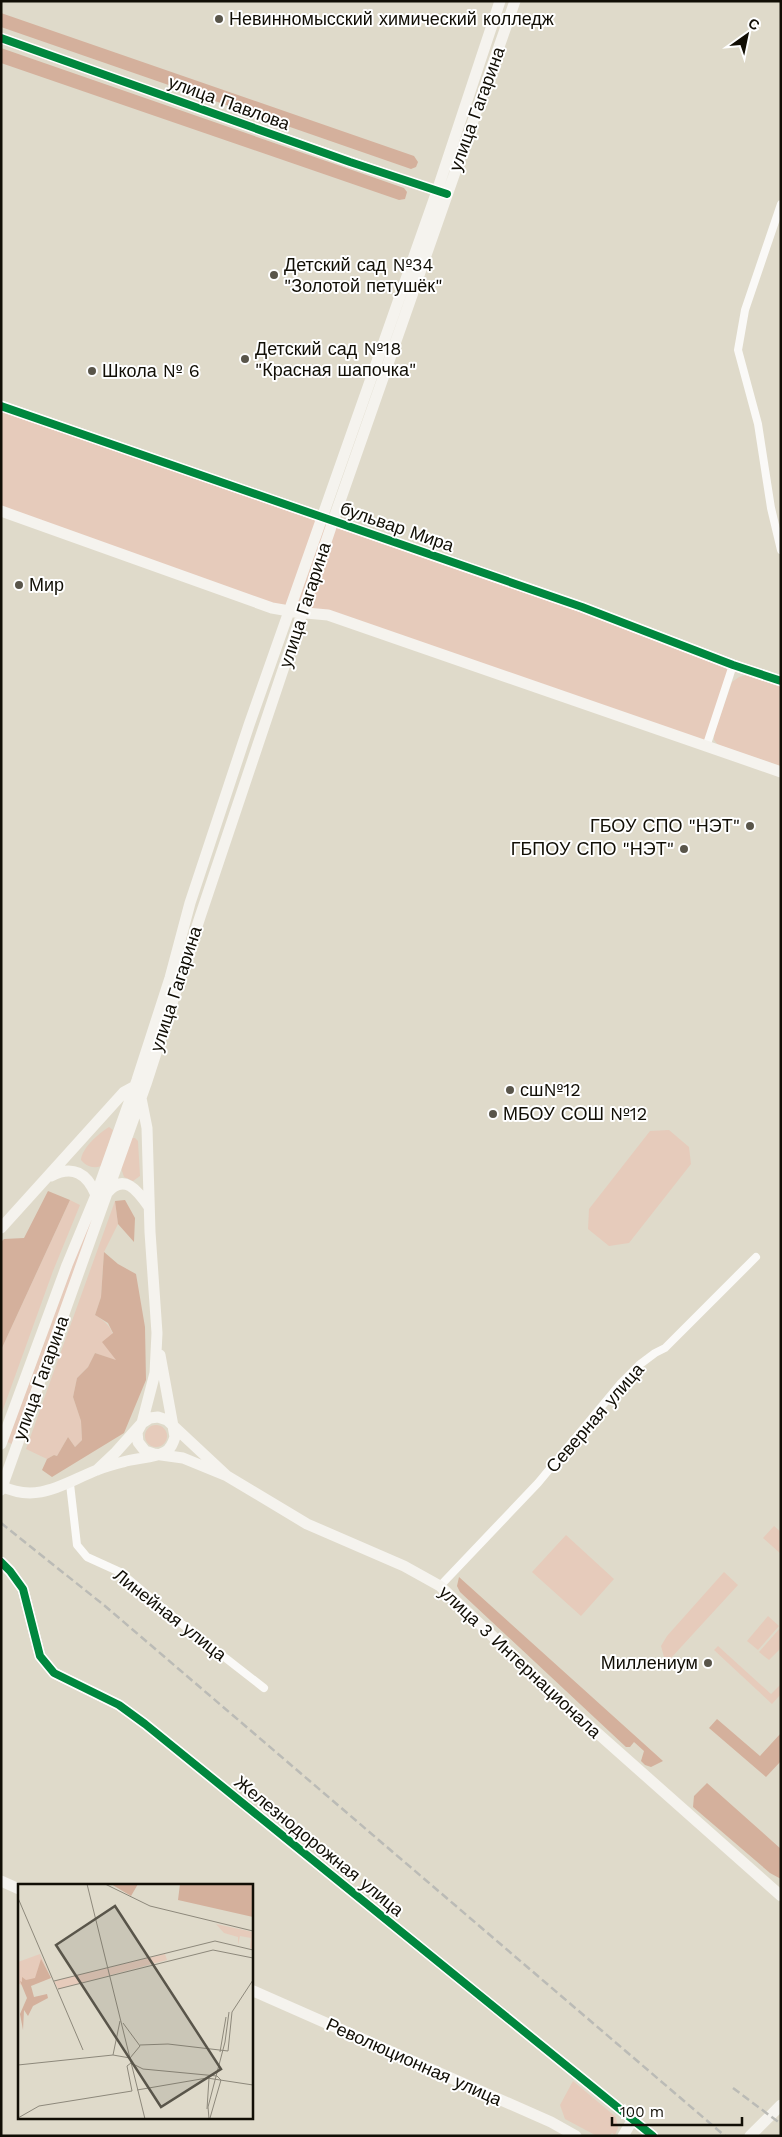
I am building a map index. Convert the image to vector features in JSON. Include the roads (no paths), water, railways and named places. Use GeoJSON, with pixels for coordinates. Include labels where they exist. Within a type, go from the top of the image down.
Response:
{"type":"FeatureCollection","features":[{"type":"Feature","properties":{"kind":"main road","name":"улица Гагарина"},"geometry":{"type":"LineString","coordinates":[[442,192],[500,1]]}},
{"type":"Feature","properties":{"kind":"main road","name":"улица Гагарина"},"geometry":{"type":"LineString","coordinates":[[1,1490],[100,1196],[170,978],[190,903],[288,611],[327,519],[442,192],[515,1]]}},
{"type":"Feature","properties":{"kind":"main road","name":"бульвар Мира"},"geometry":{"type":"LineString","coordinates":[[1,406],[582,608],[733,665],[781,681]]}},
{"type":"Feature","properties":{"kind":"main road"},"geometry":{"type":"LineString","coordinates":[[1,511],[262,604],[288,611],[328,615],[781,772]]}},
{"type":"Feature","properties":{"kind":"main road","name":"улица Гагарина"},"geometry":{"type":"LineString","coordinates":[[2,1442],[67,1265],[100,1196],[141,1097],[302,613],[327,519]]}},
{"type":"Feature","properties":{"kind":"main road"},"geometry":{"type":"LineString","coordinates":[[1,1228],[124,1092],[135,1086]]}},
{"type":"Feature","properties":{"kind":"main road","name":"улица Гагарина"},"geometry":{"type":"LineString","coordinates":[[141,1097],[147,1128],[149,1207],[157,1333],[173,1427]]}},
{"type":"Feature","properties":{"kind":"main road"},"geometry":{"type":"LineString","coordinates":[[47,1178],[62,1170],[84,1175],[100,1196],[113,1186],[121,1183],[128,1185],[149,1207]]}},
{"type":"Feature","properties":{"kind":"main road","name":"улица Гагарина"},"geometry":{"type":"LineString","coordinates":[[142,1423],[155,1373],[157,1333]]}},
{"type":"Feature","properties":{"kind":"main road"},"geometry":{"type":"LineString","coordinates":[[1,1486],[10,1491],[30,1493],[51,1490],[70,1484],[97,1470],[164,1453],[172,1446],[175,1437],[173,1427],[167,1420],[158,1417],[150,1418],[142,1423],[97,1470]]}},
{"type":"Feature","properties":{"kind":"main road"},"geometry":{"type":"LineString","coordinates":[[142,1423],[137,1432],[138,1442],[145,1451],[154,1454]]}},
{"type":"Feature","properties":{"kind":"main road","name":"улица 3 Интернационала"},"geometry":{"type":"LineString","coordinates":[[173,1427],[226,1476]]}},
{"type":"Feature","properties":{"kind":"main road","name":"улица 3 Интернационала"},"geometry":{"type":"LineString","coordinates":[[154,1454],[183,1458],[226,1476],[306,1524],[404,1566],[440,1586],[564,1704],[781,1896]]}},
{"type":"Feature","properties":{"kind":"main road","name":"Железнодорожная улица"},"geometry":{"type":"LineString","coordinates":[[1,1562],[10,1571],[22,1589],[40,1656],[54,1672],[119,1705],[145,1724],[653,2136]]}},
{"type":"Feature","properties":{"kind":"main road"},"geometry":{"type":"LineString","coordinates":[[1,1881],[18,1888]]}},
{"type":"Feature","properties":{"kind":"main road","name":"Революционная улица"},"geometry":{"type":"LineString","coordinates":[[252,1990],[533,2114],[576,2136]]}},
{"type":"Feature","properties":{"kind":"main road"},"geometry":{"type":"LineString","coordinates":[[750,2136],[781,2105]]}},
{"type":"Feature","properties":{"kind":"main road"},"geometry":{"type":"LineString","coordinates":[[623,2136],[633,2118]]}},
{"type":"Feature","properties":{"kind":"street","name":"улица Павлова"},"geometry":{"type":"LineString","coordinates":[[1,38],[442,192]]}},
{"type":"Feature","properties":{"kind":"street"},"geometry":{"type":"LineString","coordinates":[[781,204],[745,310],[738,350],[758,424],[771,508],[781,550]]}},
{"type":"Feature","properties":{"kind":"street"},"geometry":{"type":"LineString","coordinates":[[706,747],[733,665]]}},
{"type":"Feature","properties":{"kind":"street","name":"Северная улица"},"geometry":{"type":"LineString","coordinates":[[440,1586],[538,1483],[621,1383],[654,1353],[665,1348],[756,1258]]}},
{"type":"Feature","properties":{"kind":"street","name":"Линейная улица"},"geometry":{"type":"LineString","coordinates":[[70,1484],[77,1545],[87,1557],[120,1572],[182,1624],[264,1688]]}},
{"type":"Feature","properties":{"kind":"railway"},"geometry":{"type":"LineString","coordinates":[[1,1523],[105,1606],[725,2136]]}},
{"type":"Feature","properties":{"kind":"railway"},"geometry":{"type":"LineString","coordinates":[[733,2088],[781,2124]]}},
{"type":"Feature","properties":{"kind":"place","name":"Невинномысский химический колледж"},"geometry":{"type":"Point","coordinates":[219,19]}},
{"type":"Feature","properties":{"kind":"place","name":"Детский сад №34 \"Золотой петушёк\""},"geometry":{"type":"Point","coordinates":[274,275]}},
{"type":"Feature","properties":{"kind":"place","name":"Детский сад №18 \"Красная шапочка\""},"geometry":{"type":"Point","coordinates":[245,359]}},
{"type":"Feature","properties":{"kind":"place","name":"Школа № 6"},"geometry":{"type":"Point","coordinates":[92,371]}},
{"type":"Feature","properties":{"kind":"place","name":"Мир"},"geometry":{"type":"Point","coordinates":[19,585]}},
{"type":"Feature","properties":{"kind":"place","name":"ГБОУ СПО \"НЭТ\""},"geometry":{"type":"Point","coordinates":[750,826]}},
{"type":"Feature","properties":{"kind":"place","name":"ГБПОУ СПО \"НЭТ\""},"geometry":{"type":"Point","coordinates":[684,849]}},
{"type":"Feature","properties":{"kind":"place","name":"сш№12"},"geometry":{"type":"Point","coordinates":[510,1090]}},
{"type":"Feature","properties":{"kind":"place","name":"МБОУ СОШ №12"},"geometry":{"type":"Point","coordinates":[493,1114]}},
{"type":"Feature","properties":{"kind":"place","name":"Миллениум"},"geometry":{"type":"Point","coordinates":[708,1663]}}]}
